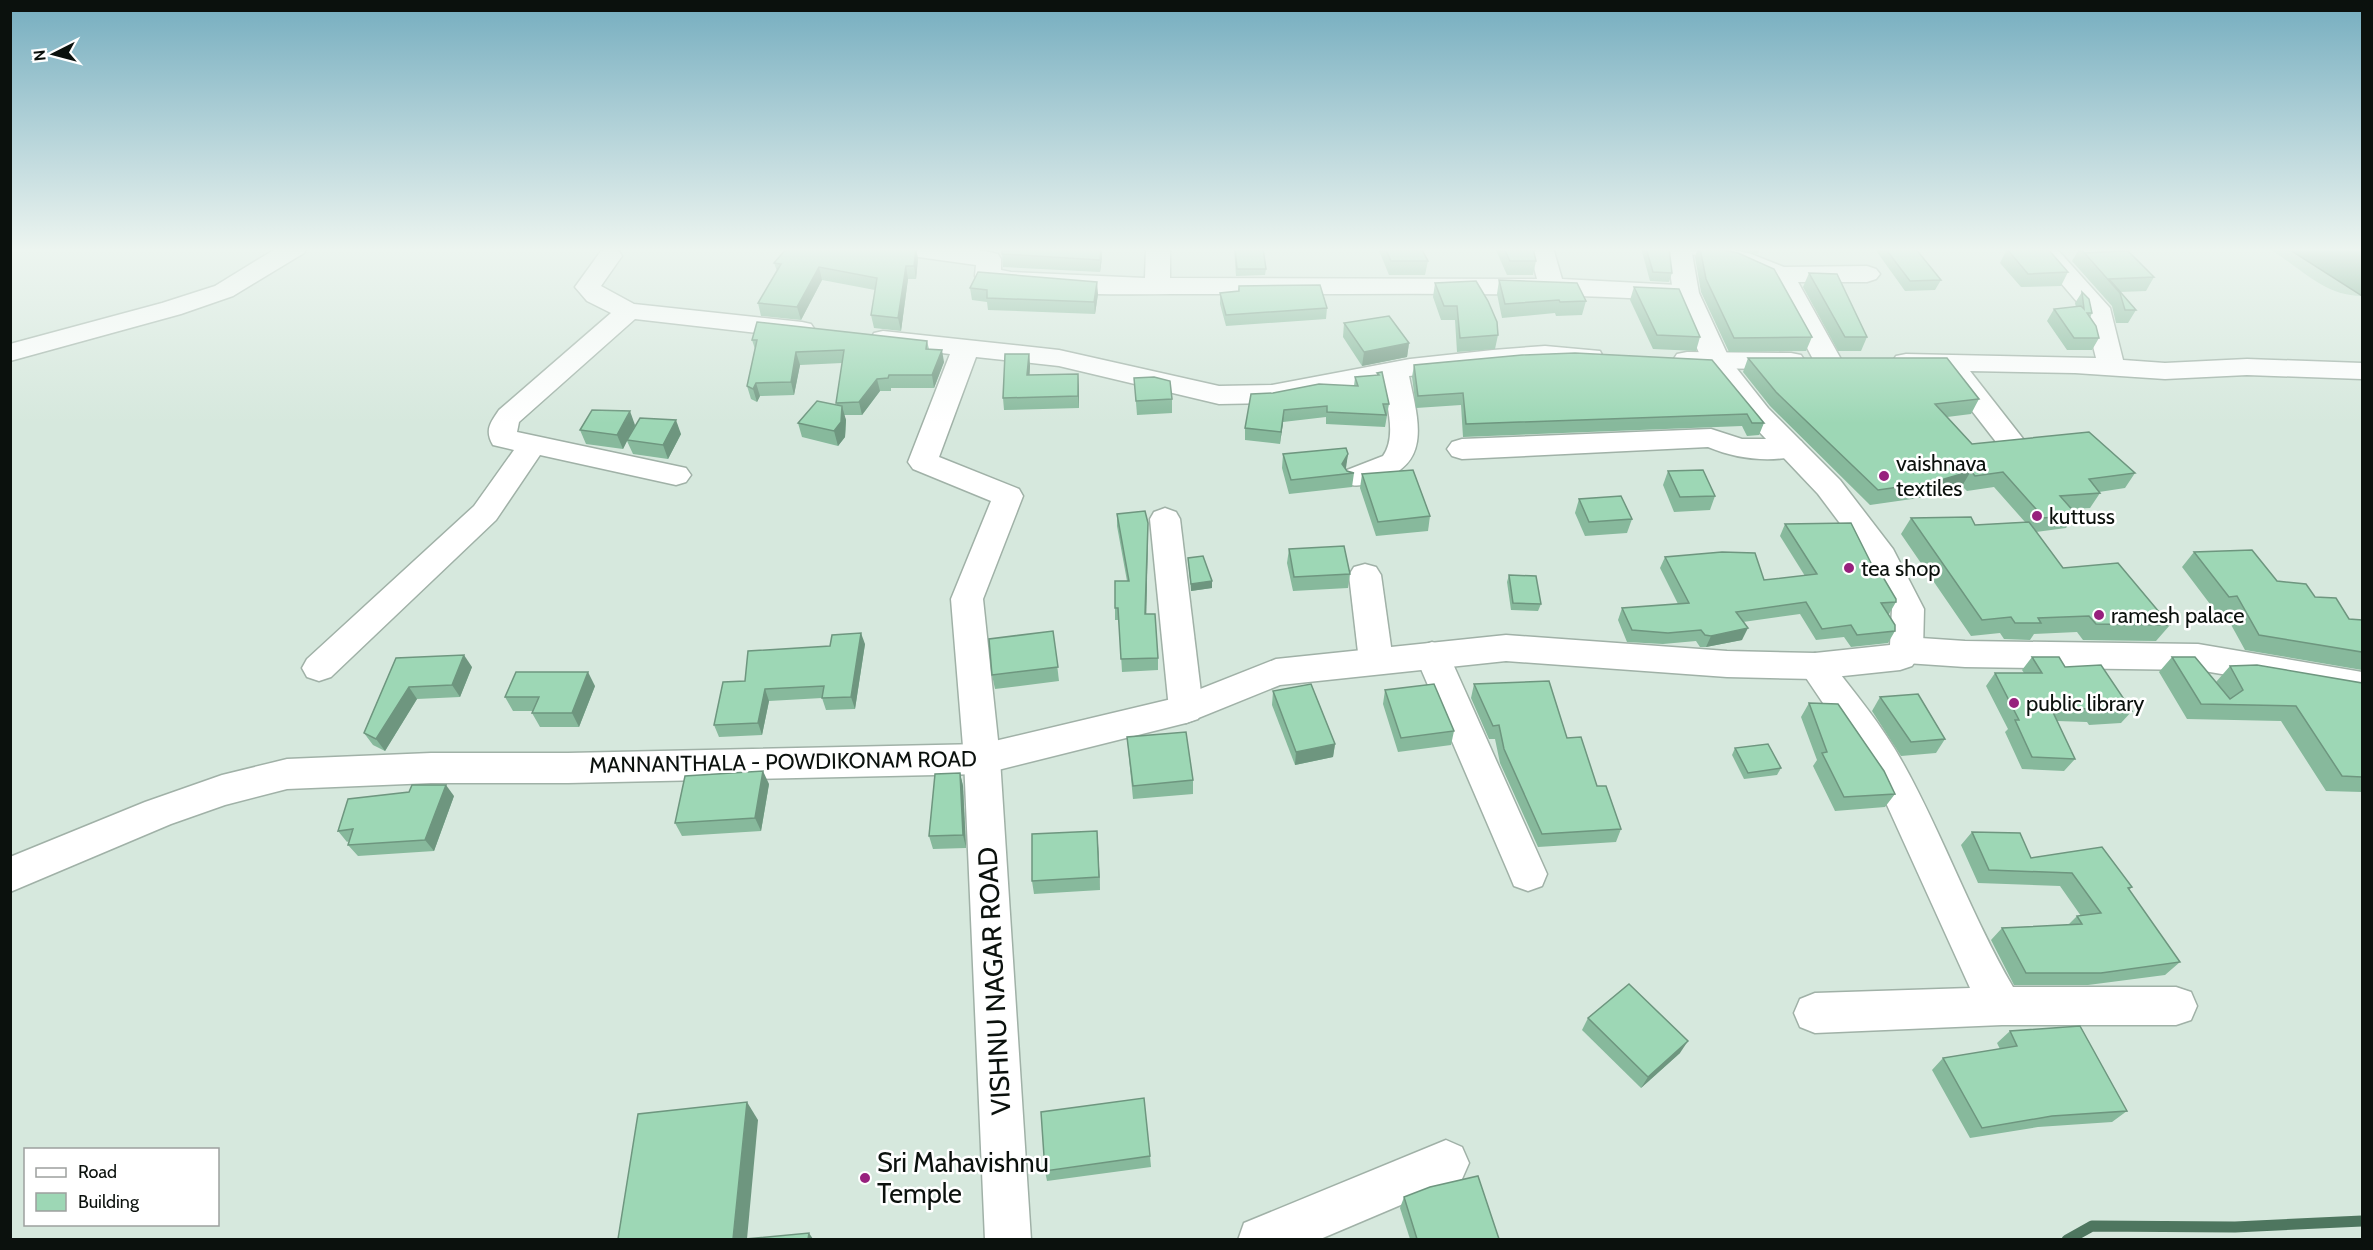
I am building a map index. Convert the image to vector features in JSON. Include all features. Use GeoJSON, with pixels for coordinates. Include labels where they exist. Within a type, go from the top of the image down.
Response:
{"type":"FeatureCollection","features":[{"type":"Feature","properties":{"kind":"street"},"geometry":{"type":"LineString","coordinates":[[10,353],[66,334],[175,306]]}},
{"type":"Feature","properties":{"kind":"street"},"geometry":{"type":"LineString","coordinates":[[619,306],[629,311],[827,333]]}},
{"type":"Feature","properties":{"kind":"street"},"geometry":{"type":"LineString","coordinates":[[1692,306],[1717,362],[1758,414],[1829,487],[1882,557],[1908,609],[1906,650],[1965,654],[2198,657],[2362,685]]}},
{"type":"Feature","properties":{"kind":"street"},"geometry":{"type":"LineString","coordinates":[[1798,306],[1828,361]]}},
{"type":"Feature","properties":{"kind":"street"},"geometry":{"type":"LineString","coordinates":[[2096,306],[2112,368]]}},
{"type":"Feature","properties":{"kind":"street"},"geometry":{"type":"LineString","coordinates":[[629,311],[509,416],[502,427],[503,438],[676,475]]}},
{"type":"Feature","properties":{"kind":"street"},"geometry":{"type":"LineString","coordinates":[[861,337],[1059,358],[1219,395],[1272,394],[1394,370],[1545,354],[1614,358]]}},
{"type":"Feature","properties":{"kind":"street","name":"VISHNU NAGAR ROAD"},"geometry":{"type":"LineString","coordinates":[[966,348],[923,462],[1008,496],[967,598],[982,759],[1008,1239]]}},
{"type":"Feature","properties":{"kind":"street"},"geometry":{"type":"LineString","coordinates":[[1662,359],[1717,362],[1868,361],[2165,371],[2247,367],[2362,371]]}},
{"type":"Feature","properties":{"kind":"street"},"geometry":{"type":"LineString","coordinates":[[1948,363],[2010,440]]}},
{"type":"Feature","properties":{"kind":"street"},"geometry":{"type":"LineString","coordinates":[[1357,477],[1393,462],[1403,446],[1403,417],[1394,370]]}},
{"type":"Feature","properties":{"kind":"street"},"geometry":{"type":"LineString","coordinates":[[1462,449],[1710,438],[1739,449],[1791,448]]}},
{"type":"Feature","properties":{"kind":"street"},"geometry":{"type":"LineString","coordinates":[[319,668],[485,513],[532,446]]}},
{"type":"Feature","properties":{"kind":"street"},"geometry":{"type":"LineString","coordinates":[[1165,519],[1186,709]]}},
{"type":"Feature","properties":{"kind":"street"},"geometry":{"type":"LineString","coordinates":[[1365,575],[1376,661]]}},
{"type":"Feature","properties":{"kind":"street","name":"MANNANTHALA - POWDIKONAM ROAD"},"geometry":{"type":"LineString","coordinates":[[10,876],[168,809],[222,790],[287,774],[431,768],[568,768],[982,759],[1186,709],[1276,672],[1506,648],[1727,664],[1815,666],[1880,661],[1900,657],[1906,650]]}},
{"type":"Feature","properties":{"kind":"street"},"geometry":{"type":"LineString","coordinates":[[1432,655],[1528,874]]}},
{"type":"Feature","properties":{"kind":"street"},"geometry":{"type":"LineString","coordinates":[[1815,666],[1872,741],[1926,849],[1978,967],[2002,1006]]}},
{"type":"Feature","properties":{"kind":"street"},"geometry":{"type":"LineString","coordinates":[[1815,1014],[2002,1006],[2176,1006]]}},
{"type":"Feature","properties":{"kind":"street"},"geometry":{"type":"LineString","coordinates":[[1261,1239],[1446,1162]]}},
{"type":"Feature","properties":{"kind":"building"},"geometry":{"type":"Polygon","coordinates":[[[872,306],[900,306],[898,318],[871,315],[872,306]]]}},
{"type":"Feature","properties":{"kind":"building"},"geometry":{"type":"Polygon","coordinates":[[[1224,306],[1327,308],[1226,315],[1224,306]]]}},
{"type":"Feature","properties":{"kind":"building"},"geometry":{"type":"Polygon","coordinates":[[[1457,306],[1490,306],[1497,322],[1498,335],[1460,338],[1457,306]]]}},
{"type":"Feature","properties":{"kind":"building"},"geometry":{"type":"Polygon","coordinates":[[[1643,306],[1687,306],[1700,337],[1657,335],[1643,306]]]}},
{"type":"Feature","properties":{"kind":"building"},"geometry":{"type":"Polygon","coordinates":[[[1719,306],[1795,306],[1812,337],[1734,338],[1719,306]]]}},
{"type":"Feature","properties":{"kind":"building"},"geometry":{"type":"Polygon","coordinates":[[[1828,306],[1852,306],[1867,337],[1845,337],[1828,306]]]}},
{"type":"Feature","properties":{"kind":"building"},"geometry":{"type":"Polygon","coordinates":[[[2081,306],[2084,309],[2084,306],[2091,306],[2092,313],[2087,313],[2096,326],[2099,338],[2074,338],[2054,309],[2081,306]]]}},
{"type":"Feature","properties":{"kind":"building"},"geometry":{"type":"Polygon","coordinates":[[[2124,306],[2133,306],[2136,310],[2125,310],[2124,306]]]}},
{"type":"Feature","properties":{"kind":"building"},"geometry":{"type":"Polygon","coordinates":[[[1389,316],[1409,343],[1364,352],[1344,323],[1389,316]]]}},
{"type":"Feature","properties":{"kind":"building"},"geometry":{"type":"Polygon","coordinates":[[[757,322],[927,341],[926,349],[942,350],[932,375],[889,375],[888,378],[877,379],[859,402],[836,403],[844,350],[796,352],[791,382],[756,383],[753,389],[747,386],[757,340],[752,340],[757,322]]]}},
{"type":"Feature","properties":{"kind":"building"},"geometry":{"type":"Polygon","coordinates":[[[1575,353],[1712,360],[1764,423],[1752,423],[1747,414],[1466,424],[1463,393],[1418,396],[1414,365],[1522,355],[1575,353]]]}},
{"type":"Feature","properties":{"kind":"building"},"geometry":{"type":"Polygon","coordinates":[[[1005,354],[1029,354],[1027,375],[1078,374],[1078,396],[1003,398],[1005,354]]]}},
{"type":"Feature","properties":{"kind":"building"},"geometry":{"type":"Polygon","coordinates":[[[1748,358],[1947,358],[1979,399],[1935,404],[1972,444],[2089,432],[2135,473],[2089,479],[2100,493],[2060,496],[2076,514],[2044,518],[2003,472],[1975,476],[1971,471],[1934,482],[1878,490],[1776,392],[1748,358]]]}},
{"type":"Feature","properties":{"kind":"building"},"geometry":{"type":"Polygon","coordinates":[[[1382,372],[1389,404],[1383,404],[1386,415],[1327,412],[1327,406],[1284,410],[1281,432],[1245,428],[1251,394],[1273,393],[1319,384],[1358,386],[1355,377],[1379,375],[1377,373],[1382,372]]]}},
{"type":"Feature","properties":{"kind":"building"},"geometry":{"type":"Polygon","coordinates":[[[1154,377],[1170,381],[1172,399],[1136,401],[1134,378],[1154,377]]]}},
{"type":"Feature","properties":{"kind":"building"},"geometry":{"type":"Polygon","coordinates":[[[817,401],[842,406],[841,422],[834,431],[798,423],[817,401]]]}},
{"type":"Feature","properties":{"kind":"building"},"geometry":{"type":"Polygon","coordinates":[[[592,410],[630,411],[617,435],[580,430],[592,410]]]}},
{"type":"Feature","properties":{"kind":"building"},"geometry":{"type":"Polygon","coordinates":[[[640,418],[676,420],[663,445],[627,440],[640,418]]]}},
{"type":"Feature","properties":{"kind":"building"},"geometry":{"type":"Polygon","coordinates":[[[1346,448],[1348,454],[1342,464],[1347,471],[1354,473],[1291,480],[1283,454],[1346,448]]]}},
{"type":"Feature","properties":{"kind":"building"},"geometry":{"type":"Polygon","coordinates":[[[1413,470],[1430,516],[1378,522],[1362,474],[1413,470]]]}},
{"type":"Feature","properties":{"kind":"building"},"geometry":{"type":"Polygon","coordinates":[[[1703,470],[1715,496],[1680,497],[1668,471],[1703,470]]]}},
{"type":"Feature","properties":{"kind":"building"},"geometry":{"type":"Polygon","coordinates":[[[1621,496],[1632,519],[1589,522],[1579,499],[1621,496]]]}},
{"type":"Feature","properties":{"kind":"building"},"geometry":{"type":"Polygon","coordinates":[[[1145,511],[1148,523],[1145,614],[1155,614],[1158,658],[1121,659],[1118,608],[1115,608],[1115,581],[1129,581],[1117,514],[1145,511]]]}},
{"type":"Feature","properties":{"kind":"building"},"geometry":{"type":"Polygon","coordinates":[[[1971,517],[1975,525],[2029,522],[2063,568],[2118,563],[2170,625],[2096,624],[2089,616],[2038,618],[2041,623],[2015,623],[2011,617],[1982,620],[1911,518],[1971,517]]]}},
{"type":"Feature","properties":{"kind":"building"},"geometry":{"type":"Polygon","coordinates":[[[1851,523],[1878,577],[1883,577],[1896,599],[1896,602],[1881,603],[1895,625],[1895,631],[1857,635],[1851,625],[1822,629],[1806,602],[1736,612],[1748,628],[1711,636],[1705,635],[1701,630],[1668,633],[1632,630],[1622,608],[1689,603],[1665,557],[1722,552],[1755,553],[1764,580],[1817,574],[1785,524],[1851,523]]]}},
{"type":"Feature","properties":{"kind":"building"},"geometry":{"type":"Polygon","coordinates":[[[1344,546],[1350,574],[1294,577],[1289,549],[1344,546]]]}},
{"type":"Feature","properties":{"kind":"building"},"geometry":{"type":"Polygon","coordinates":[[[2252,550],[2277,581],[2306,584],[2315,597],[2336,598],[2349,619],[2362,620],[2362,652],[2259,635],[2237,596],[2229,597],[2194,552],[2252,550]]]}},
{"type":"Feature","properties":{"kind":"building"},"geometry":{"type":"Polygon","coordinates":[[[1203,556],[1212,581],[1191,584],[1188,558],[1203,556]]]}},
{"type":"Feature","properties":{"kind":"building"},"geometry":{"type":"Polygon","coordinates":[[[1509,575],[1536,576],[1541,604],[1513,603],[1509,575]]]}},
{"type":"Feature","properties":{"kind":"building"},"geometry":{"type":"Polygon","coordinates":[[[1053,631],[1058,667],[992,675],[989,639],[1053,631]]]}},
{"type":"Feature","properties":{"kind":"building"},"geometry":{"type":"Polygon","coordinates":[[[861,633],[851,697],[822,698],[824,686],[765,689],[758,723],[714,725],[723,682],[745,681],[748,651],[830,646],[832,635],[861,633]]]}},
{"type":"Feature","properties":{"kind":"building"},"geometry":{"type":"Polygon","coordinates":[[[464,655],[452,685],[409,687],[376,739],[364,733],[396,658],[464,655]]]}},
{"type":"Feature","properties":{"kind":"building"},"geometry":{"type":"Polygon","coordinates":[[[2032,657],[2059,657],[2065,667],[2101,665],[2132,711],[2099,712],[2097,709],[2051,708],[2075,759],[2032,757],[2015,720],[2019,720],[1995,673],[2042,673],[2032,657]]]}},
{"type":"Feature","properties":{"kind":"building"},"geometry":{"type":"Polygon","coordinates":[[[2172,657],[2195,657],[2230,699],[2243,690],[2230,666],[2257,665],[2362,683],[2362,777],[2342,776],[2296,706],[2201,704],[2172,657]]]}},
{"type":"Feature","properties":{"kind":"building"},"geometry":{"type":"Polygon","coordinates":[[[516,672],[588,672],[572,713],[532,713],[539,697],[505,697],[516,672]]]}},
{"type":"Feature","properties":{"kind":"building"},"geometry":{"type":"Polygon","coordinates":[[[1549,681],[1567,738],[1581,737],[1597,786],[1606,786],[1621,829],[1542,834],[1504,749],[1499,725],[1493,726],[1474,684],[1549,681]]]}},
{"type":"Feature","properties":{"kind":"building"},"geometry":{"type":"Polygon","coordinates":[[[1311,684],[1335,744],[1296,752],[1273,691],[1311,684]]]}},
{"type":"Feature","properties":{"kind":"building"},"geometry":{"type":"Polygon","coordinates":[[[1434,684],[1454,731],[1401,738],[1385,690],[1434,684]]]}},
{"type":"Feature","properties":{"kind":"building"},"geometry":{"type":"Polygon","coordinates":[[[1918,694],[1945,739],[1911,742],[1880,697],[1918,694]]]}},
{"type":"Feature","properties":{"kind":"building"},"geometry":{"type":"Polygon","coordinates":[[[1809,703],[1838,704],[1884,771],[1895,794],[1844,797],[1822,753],[1827,752],[1809,703]]]}},
{"type":"Feature","properties":{"kind":"building"},"geometry":{"type":"Polygon","coordinates":[[[1186,732],[1193,780],[1133,786],[1127,737],[1186,732]]]}},
{"type":"Feature","properties":{"kind":"building"},"geometry":{"type":"Polygon","coordinates":[[[1768,744],[1781,768],[1748,773],[1735,748],[1768,744]]]}},
{"type":"Feature","properties":{"kind":"building"},"geometry":{"type":"Polygon","coordinates":[[[763,771],[755,818],[675,823],[685,776],[763,771]]]}},
{"type":"Feature","properties":{"kind":"building"},"geometry":{"type":"Polygon","coordinates":[[[960,773],[963,835],[929,836],[935,774],[960,773]]]}},
{"type":"Feature","properties":{"kind":"building"},"geometry":{"type":"Polygon","coordinates":[[[412,785],[446,785],[425,840],[348,845],[353,829],[338,831],[348,799],[409,792],[412,785]]]}},
{"type":"Feature","properties":{"kind":"building"},"geometry":{"type":"Polygon","coordinates":[[[1097,831],[1099,877],[1032,881],[1032,834],[1097,831]]]}},
{"type":"Feature","properties":{"kind":"building"},"geometry":{"type":"Polygon","coordinates":[[[1972,832],[2020,833],[2031,858],[2102,847],[2132,887],[2128,888],[2180,962],[2101,973],[2026,973],[2002,928],[2082,924],[2077,916],[2101,913],[2072,873],[1989,870],[1972,832]]]}},
{"type":"Feature","properties":{"kind":"building"},"geometry":{"type":"Polygon","coordinates":[[[1629,984],[1688,1041],[1648,1077],[1588,1018],[1629,984]]]}},
{"type":"Feature","properties":{"kind":"building"},"geometry":{"type":"Polygon","coordinates":[[[2080,1026],[2127,1111],[2052,1116],[1982,1128],[1943,1058],[2017,1046],[2010,1031],[2080,1026]]]}},
{"type":"Feature","properties":{"kind":"building"},"geometry":{"type":"Polygon","coordinates":[[[1144,1098],[1150,1156],[1045,1171],[1041,1112],[1144,1098]]]}},
{"type":"Feature","properties":{"kind":"building"},"geometry":{"type":"Polygon","coordinates":[[[747,1102],[733,1239],[618,1239],[638,1114],[747,1102]]]}},
{"type":"Feature","properties":{"kind":"building"},"geometry":{"type":"Polygon","coordinates":[[[1478,1176],[1499,1239],[1417,1239],[1404,1197],[1430,1187],[1478,1176]]]}},
{"type":"Feature","properties":{"kind":"building"},"geometry":{"type":"Polygon","coordinates":[[[809,1233],[808,1239],[745,1239],[809,1233]]]}},
{"type":"Feature","properties":{"kind":"waterway"},"geometry":{"type":"LineString","coordinates":[[2067,1240],[2092,1226],[2235,1227],[2362,1221]]}},
{"type":"Feature","properties":{"kind":"place","name":"vaishnava textiles"},"geometry":{"type":"Point","coordinates":[1884,476]}},
{"type":"Feature","properties":{"kind":"place","name":"kuttuss"},"geometry":{"type":"Point","coordinates":[2037,516]}},
{"type":"Feature","properties":{"kind":"place","name":"tea shop"},"geometry":{"type":"Point","coordinates":[1849,568]}},
{"type":"Feature","properties":{"kind":"place","name":"ramesh palace"},"geometry":{"type":"Point","coordinates":[2099,615]}},
{"type":"Feature","properties":{"kind":"place","name":"public library"},"geometry":{"type":"Point","coordinates":[2014,703]}},
{"type":"Feature","properties":{"kind":"place","name":"Sri Mahavishnu Temple"},"geometry":{"type":"Point","coordinates":[865,1178]}}]}
